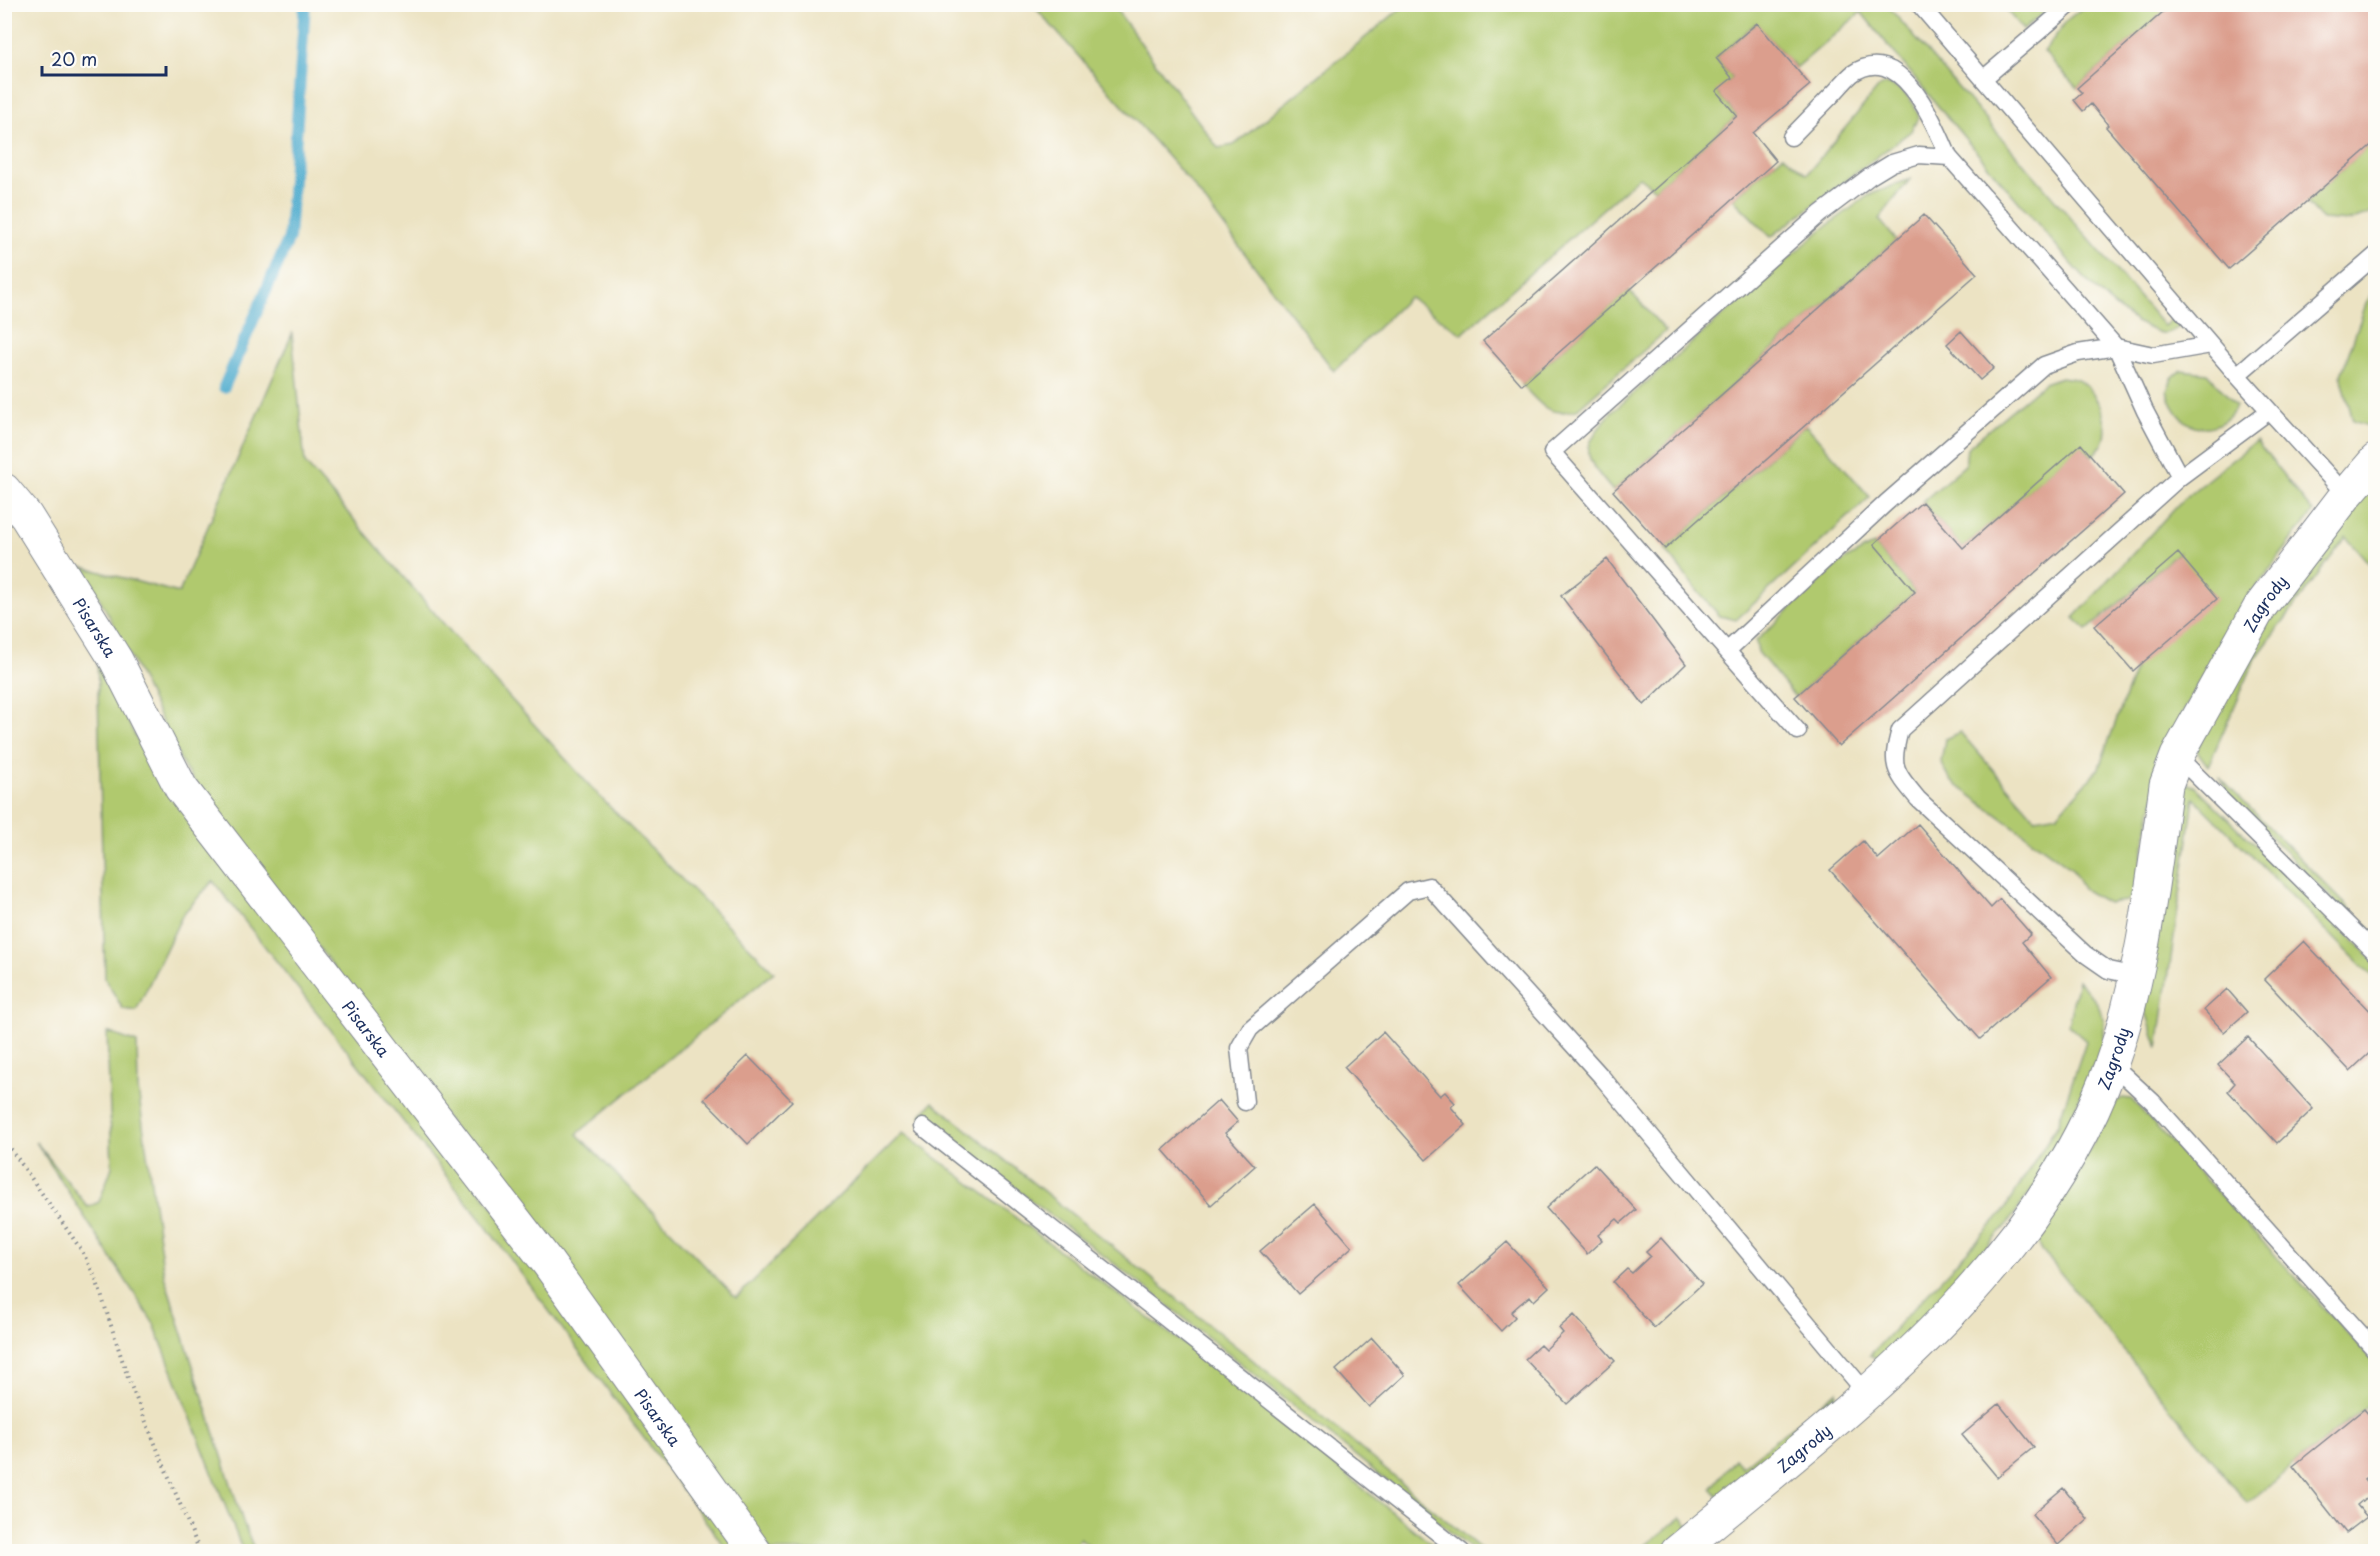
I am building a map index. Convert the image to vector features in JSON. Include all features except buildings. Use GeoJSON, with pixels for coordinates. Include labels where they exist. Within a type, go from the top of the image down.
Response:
{"type":"FeatureCollection","features":[{"type":"Feature","properties":{"kind":"street","name":"Zagrody"},"geometry":{"type":"LineString","coordinates":[[1677,1551],[1866,1394],[1955,1308],[2013,1239],[2065,1164],[2091,1114],[2112,1064],[2136,976],[2166,785],[2177,756],[2260,607],[2346,495],[2376,460]]}},
{"type":"Feature","properties":{"kind":"street","name":"Pisarska"},"geometry":{"type":"LineString","coordinates":[[4,490],[26,516],[116,660],[181,788],[548,1263],[755,1551]]}},
{"type":"Feature","properties":{"kind":"lane"},"geometry":{"type":"LineString","coordinates":[[1919,4],[2236,375],[2346,495]]}},
{"type":"Feature","properties":{"kind":"lane"},"geometry":{"type":"LineString","coordinates":[[1983,79],[2071,4]]}},
{"type":"Feature","properties":{"kind":"lane"},"geometry":{"type":"LineString","coordinates":[[1791,137],[1853,74],[1878,66],[1898,74],[1912,87],[1934,121],[1949,157],[2116,347],[2145,411],[2180,477]]}},
{"type":"Feature","properties":{"kind":"lane"},"geometry":{"type":"LineString","coordinates":[[1798,731],[1552,452],[1820,214],[1869,177],[1892,163],[1919,155],[1949,157]]}},
{"type":"Feature","properties":{"kind":"lane"},"geometry":{"type":"LineString","coordinates":[[2236,375],[2376,255]]}},
{"type":"Feature","properties":{"kind":"lane"},"geometry":{"type":"LineString","coordinates":[[1727,651],[1886,503],[2044,365],[2078,353],[2116,347],[2153,355],[2211,345]]}},
{"type":"Feature","properties":{"kind":"lane"},"geometry":{"type":"LineString","coordinates":[[2136,976],[2108,970],[2085,954],[1918,799],[1901,778],[1893,756],[1900,730],[2180,477],[2269,411]]}},
{"type":"Feature","properties":{"kind":"lane"},"geometry":{"type":"LineString","coordinates":[[2177,756],[2376,953]]}},
{"type":"Feature","properties":{"kind":"lane"},"geometry":{"type":"LineString","coordinates":[[1245,1102],[1239,1048],[1250,1029],[1408,891],[1429,886],[1601,1076],[1866,1394]]}},
{"type":"Feature","properties":{"kind":"lane"},"geometry":{"type":"LineString","coordinates":[[2112,1064],[2153,1102],[2376,1351]]}},
{"type":"Feature","properties":{"kind":"lane"},"geometry":{"type":"LineString","coordinates":[[923,1127],[1462,1551]]}},
{"type":"Feature","properties":{"kind":"path"},"geometry":{"type":"LineString","coordinates":[[4,1139],[82,1251],[96,1279],[129,1381],[200,1551]]}},
{"type":"Feature","properties":{"kind":"green space"},"geometry":{"type":"Polygon","coordinates":[[[1033,5],[1113,5],[1218,148],[1234,145],[1405,5],[1887,5],[2164,326],[2174,317],[2179,327],[2171,332],[2158,332],[2121,312],[2104,298],[1966,140],[1861,12],[1796,68],[1756,23],[1716,58],[1732,78],[1717,92],[1737,116],[1655,189],[1639,177],[1462,334],[1409,297],[1334,371],[1192,184],[1033,5]]]}},
{"type":"Feature","properties":{"kind":"green space"},"geometry":{"type":"Polygon","coordinates":[[[2002,5],[2053,5],[2023,30],[2002,5]]]}},
{"type":"Feature","properties":{"kind":"green space"},"geometry":{"type":"Polygon","coordinates":[[[2086,5],[2172,5],[2077,88],[2044,52],[2067,20],[2086,5]]]}},
{"type":"Feature","properties":{"kind":"green space"},"geometry":{"type":"Polygon","coordinates":[[[1886,84],[1902,92],[1914,105],[1919,116],[1911,131],[1771,237],[1733,199],[1783,155],[1807,174],[1879,87],[1886,84]]]}},
{"type":"Feature","properties":{"kind":"green space"},"geometry":{"type":"Polygon","coordinates":[[[2375,141],[2375,212],[2350,221],[2322,219],[2306,202],[2375,141]]]}},
{"type":"Feature","properties":{"kind":"green space"},"geometry":{"type":"Polygon","coordinates":[[[1910,179],[1879,219],[1896,240],[1613,491],[1596,469],[1589,453],[1594,436],[1611,413],[1820,231],[1869,195],[1910,179]]]}},
{"type":"Feature","properties":{"kind":"green space"},"geometry":{"type":"Polygon","coordinates":[[[1629,290],[1666,331],[1576,410],[1558,412],[1545,408],[1522,385],[1629,290]]]}},
{"type":"Feature","properties":{"kind":"green space"},"geometry":{"type":"Polygon","coordinates":[[[2375,291],[2376,427],[2374,428],[2353,421],[2341,375],[2367,301],[2375,291]]]}},
{"type":"Feature","properties":{"kind":"green space"},"geometry":{"type":"Polygon","coordinates":[[[292,334],[305,463],[469,653],[601,798],[774,972],[577,1134],[736,1298],[903,1133],[1209,1363],[1440,1551],[1097,1552],[1080,1538],[1070,1552],[771,1551],[185,769],[130,656],[83,567],[179,593],[292,334]]]}},
{"type":"Feature","properties":{"kind":"green space"},"geometry":{"type":"Polygon","coordinates":[[[2181,370],[2207,373],[2236,405],[2228,418],[2214,426],[2198,427],[2181,417],[2167,391],[2172,378],[2181,370]]]}},
{"type":"Feature","properties":{"kind":"green space"},"geometry":{"type":"Polygon","coordinates":[[[2061,377],[2075,379],[2082,383],[2095,398],[2106,428],[2102,445],[2092,456],[2081,445],[1963,548],[1922,502],[1965,465],[1967,448],[2044,383],[2061,377]]]}},
{"type":"Feature","properties":{"kind":"green space"},"geometry":{"type":"Polygon","coordinates":[[[1806,425],[1870,497],[1736,620],[1720,616],[1665,549],[1806,425]]]}},
{"type":"Feature","properties":{"kind":"green space"},"geometry":{"type":"Polygon","coordinates":[[[2256,441],[2313,512],[2240,609],[2190,698],[2162,759],[2135,892],[2127,901],[2107,903],[2083,889],[2072,869],[1951,781],[1941,762],[1945,739],[1960,732],[2035,818],[2058,814],[2098,770],[2178,553],[2087,630],[2074,618],[2182,500],[2256,441]]]}},
{"type":"Feature","properties":{"kind":"green space"},"geometry":{"type":"Polygon","coordinates":[[[2375,480],[2375,570],[2346,537],[2256,658],[2208,766],[2196,750],[2266,623],[2375,480]]]}},
{"type":"Feature","properties":{"kind":"green space"},"geometry":{"type":"Polygon","coordinates":[[[1874,544],[1915,592],[1795,697],[1758,652],[1756,641],[1838,564],[1874,544]]]}},
{"type":"Feature","properties":{"kind":"green space"},"geometry":{"type":"Polygon","coordinates":[[[97,650],[115,695],[143,752],[512,1232],[743,1551],[728,1551],[485,1225],[213,881],[183,914],[136,1011],[123,1009],[105,979],[97,650]]]}},
{"type":"Feature","properties":{"kind":"green space"},"geometry":{"type":"Polygon","coordinates":[[[2219,777],[2375,934],[2375,942],[2230,796],[2219,777]]]}},
{"type":"Feature","properties":{"kind":"green space"},"geometry":{"type":"Polygon","coordinates":[[[2186,783],[2196,787],[2375,961],[2375,979],[2194,798],[2158,1048],[2145,1009],[2180,789],[2186,783]]]}},
{"type":"Feature","properties":{"kind":"green space"},"geometry":{"type":"Polygon","coordinates":[[[2078,980],[2097,1003],[2104,1019],[2104,1044],[2049,1167],[2008,1223],[1881,1361],[1870,1355],[2001,1215],[2058,1124],[2086,1041],[2068,1025],[2078,980]]]}},
{"type":"Feature","properties":{"kind":"green space"},"geometry":{"type":"Polygon","coordinates":[[[107,1032],[137,1043],[138,1089],[164,1275],[243,1522],[255,1551],[243,1551],[154,1324],[36,1142],[88,1207],[99,1202],[112,1167],[107,1032]]]}},
{"type":"Feature","properties":{"kind":"green space"},"geometry":{"type":"Polygon","coordinates":[[[2122,1098],[2131,1099],[2375,1363],[2375,1399],[2247,1503],[2042,1250],[2037,1240],[2038,1232],[2081,1165],[2113,1104],[2122,1098]]]}},
{"type":"Feature","properties":{"kind":"green space"},"geometry":{"type":"Polygon","coordinates":[[[933,1102],[1284,1385],[1483,1551],[1474,1551],[1154,1294],[920,1116],[933,1102]]]}},
{"type":"Feature","properties":{"kind":"green space"},"geometry":{"type":"Polygon","coordinates":[[[1837,1391],[1836,1404],[1722,1501],[1711,1489],[1735,1459],[1742,1467],[1837,1391]]]}},
{"type":"Feature","properties":{"kind":"green space"},"geometry":{"type":"Polygon","coordinates":[[[1681,1517],[1690,1527],[1661,1551],[1637,1552],[1681,1517]]]}},
{"type":"Feature","properties":{"kind":"waterway"},"geometry":{"type":"LineString","coordinates":[[224,387],[289,238],[305,4]]}}]}
